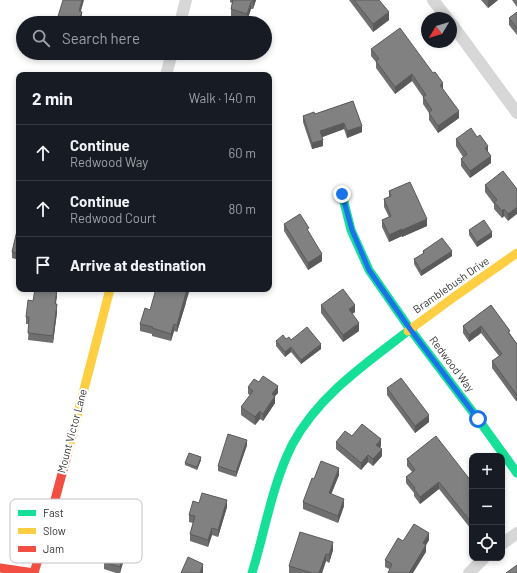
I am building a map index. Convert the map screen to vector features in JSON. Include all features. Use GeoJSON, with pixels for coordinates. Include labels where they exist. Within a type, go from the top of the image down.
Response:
{"type":"FeatureCollection","features":[{"type":"Feature","properties":{"kind":"street"},"geometry":{"type":"LineString","coordinates":[[182,16],[186,0]]}},
{"type":"Feature","properties":{"kind":"street"},"geometry":{"type":"LineString","coordinates":[[433,0],[442,12]]}},
{"type":"Feature","properties":{"kind":"street"},"geometry":{"type":"LineString","coordinates":[[457,31],[517,113]]}},
{"type":"Feature","properties":{"kind":"street"},"geometry":{"type":"LineString","coordinates":[[167,72],[170,60]]}},
{"type":"Feature","properties":{"kind":"street","name":"Redwood Way"},"geometry":{"type":"LineString","coordinates":[[342,194],[352,230],[369,270],[410,329],[517,472]]}},
{"type":"Feature","properties":{"kind":"street","name":"Bramblebush Drive"},"geometry":{"type":"LineString","coordinates":[[252,573],[280,473],[293,445],[304,426],[317,409],[345,379],[374,356],[517,253]]}},
{"type":"Feature","properties":{"kind":"street","name":"Mount Victor Lane"},"geometry":{"type":"LineString","coordinates":[[55,499],[109,292]]}},
{"type":"Feature","properties":{"kind":"street"},"geometry":{"type":"LineString","coordinates":[[505,542],[517,533]]}},
{"type":"Feature","properties":{"kind":"street"},"geometry":{"type":"LineString","coordinates":[[469,573],[481,561]]}},
{"type":"Feature","properties":{"kind":"street","name":"Mount Victor Lane"},"geometry":{"type":"LineString","coordinates":[[34,573],[37,563]]}},
{"type":"Feature","properties":{"kind":"street"},"geometry":{"type":"LineString","coordinates":[[0,568],[34,573]]}},
{"type":"Feature","properties":{"kind":"building"},"geometry":{"type":"Polygon","coordinates":[[[63,0],[82,0],[79,11],[82,12],[81,16],[58,16],[63,0]]]}},
{"type":"Feature","properties":{"kind":"building"},"geometry":{"type":"Polygon","coordinates":[[[233,0],[253,0],[253,2],[251,2],[247,14],[231,9],[233,0]]]}},
{"type":"Feature","properties":{"kind":"building"},"geometry":{"type":"Polygon","coordinates":[[[354,0],[379,0],[389,12],[373,24],[354,0]]]}},
{"type":"Feature","properties":{"kind":"building"},"geometry":{"type":"Polygon","coordinates":[[[517,12],[517,28],[509,18],[517,12]]]}},
{"type":"Feature","properties":{"kind":"building"},"geometry":{"type":"Polygon","coordinates":[[[400,28],[433,73],[435,72],[443,83],[440,85],[459,111],[438,126],[429,113],[432,110],[423,97],[426,95],[412,74],[395,87],[376,61],[379,59],[371,49],[400,28]]]}},
{"type":"Feature","properties":{"kind":"building"},"geometry":{"type":"Polygon","coordinates":[[[353,101],[362,126],[347,131],[344,123],[320,131],[323,140],[312,143],[303,116],[314,112],[315,114],[353,101]]]}},
{"type":"Feature","properties":{"kind":"building"},"geometry":{"type":"Polygon","coordinates":[[[471,128],[477,137],[480,135],[488,146],[485,148],[491,156],[470,171],[461,159],[467,154],[456,139],[471,128]]]}},
{"type":"Feature","properties":{"kind":"building"},"geometry":{"type":"Polygon","coordinates":[[[503,171],[517,189],[517,207],[508,214],[504,209],[502,211],[494,202],[497,200],[485,185],[503,171]]]}},
{"type":"Feature","properties":{"kind":"building"},"geometry":{"type":"Polygon","coordinates":[[[410,182],[427,219],[389,235],[382,220],[391,216],[384,199],[391,196],[389,191],[410,182]]]}},
{"type":"Feature","properties":{"kind":"building"},"geometry":{"type":"Polygon","coordinates":[[[300,214],[322,254],[308,263],[284,224],[300,214]]]}},
{"type":"Feature","properties":{"kind":"building"},"geometry":{"type":"Polygon","coordinates":[[[484,220],[492,232],[477,242],[469,230],[484,220]]]}},
{"type":"Feature","properties":{"kind":"building"},"geometry":{"type":"Polygon","coordinates":[[[16,235],[16,253],[12,252],[16,235]]]}},
{"type":"Feature","properties":{"kind":"building"},"geometry":{"type":"Polygon","coordinates":[[[442,238],[452,251],[421,271],[414,259],[442,238]]]}},
{"type":"Feature","properties":{"kind":"building"},"geometry":{"type":"Polygon","coordinates":[[[343,289],[355,305],[349,309],[359,323],[343,335],[321,305],[343,289]]]}},
{"type":"Feature","properties":{"kind":"building"},"geometry":{"type":"Polygon","coordinates":[[[34,292],[57,292],[55,304],[57,304],[53,336],[28,333],[29,317],[26,317],[28,300],[33,301],[34,292]]]}},
{"type":"Feature","properties":{"kind":"building"},"geometry":{"type":"Polygon","coordinates":[[[155,292],[186,292],[177,325],[174,324],[171,334],[140,324],[145,308],[150,310],[155,292]]]}},
{"type":"Feature","properties":{"kind":"building"},"geometry":{"type":"Polygon","coordinates":[[[491,305],[510,331],[508,332],[517,344],[517,394],[492,361],[502,354],[481,326],[469,335],[463,326],[491,305]]]}},
{"type":"Feature","properties":{"kind":"building"},"geometry":{"type":"Polygon","coordinates":[[[307,327],[321,344],[301,360],[291,347],[285,352],[276,341],[283,335],[286,339],[289,337],[291,340],[307,327]]]}},
{"type":"Feature","properties":{"kind":"building"},"geometry":{"type":"Polygon","coordinates":[[[263,376],[278,386],[272,394],[275,396],[263,414],[260,411],[255,417],[241,407],[253,391],[248,387],[254,379],[259,382],[263,376]]]}},
{"type":"Feature","properties":{"kind":"building"},"geometry":{"type":"Polygon","coordinates":[[[401,378],[429,415],[415,426],[387,388],[401,378]]]}},
{"type":"Feature","properties":{"kind":"building"},"geometry":{"type":"Polygon","coordinates":[[[362,424],[381,439],[376,445],[382,449],[373,459],[368,455],[361,463],[336,442],[345,431],[352,436],[362,424]]]}},
{"type":"Feature","properties":{"kind":"building"},"geometry":{"type":"Polygon","coordinates":[[[228,434],[247,440],[236,472],[218,466],[228,434]]]}},
{"type":"Feature","properties":{"kind":"building"},"geometry":{"type":"Polygon","coordinates":[[[436,436],[469,478],[469,520],[439,482],[420,497],[406,477],[415,470],[407,459],[436,436]]]}},
{"type":"Feature","properties":{"kind":"building"},"geometry":{"type":"Polygon","coordinates":[[[189,453],[201,457],[197,467],[185,463],[189,453]]]}},
{"type":"Feature","properties":{"kind":"building"},"geometry":{"type":"Polygon","coordinates":[[[321,461],[339,468],[329,493],[344,499],[338,516],[303,502],[312,478],[314,479],[321,461]]]}},
{"type":"Feature","properties":{"kind":"building"},"geometry":{"type":"Polygon","coordinates":[[[202,493],[227,500],[218,530],[212,528],[208,540],[190,534],[195,516],[189,515],[193,501],[199,503],[202,493]]]}},
{"type":"Feature","properties":{"kind":"building"},"geometry":{"type":"Polygon","coordinates":[[[414,524],[429,533],[423,543],[426,545],[409,573],[388,573],[392,564],[385,560],[398,538],[403,541],[414,524]]]}},
{"type":"Feature","properties":{"kind":"building"},"geometry":{"type":"Polygon","coordinates":[[[300,532],[333,542],[329,555],[326,554],[319,573],[312,573],[289,566],[300,532]]]}},
{"type":"Feature","properties":{"kind":"building"},"geometry":{"type":"Polygon","coordinates":[[[188,557],[203,564],[200,573],[181,573],[188,557]]]}},
{"type":"Feature","properties":{"kind":"building"},"geometry":{"type":"Polygon","coordinates":[[[107,563],[121,563],[120,567],[107,563]]]}},
{"type":"Feature","properties":{"kind":"building"},"geometry":{"type":"Polygon","coordinates":[[[517,565],[517,573],[506,573],[517,565]]]}},
{"type":"Feature","properties":{"kind":"traffic: fast"},"geometry":{"type":"LineString","coordinates":[[342,194],[351,230],[369,270],[410,329],[517,473]]}},
{"type":"Feature","properties":{"kind":"traffic: fast"},"geometry":{"type":"LineString","coordinates":[[252,573],[279,476],[292,445],[303,427],[315,411],[344,382],[408,331]]}},
{"type":"Feature","properties":{"kind":"traffic: slow"},"geometry":{"type":"LineString","coordinates":[[408,331],[517,253]]}},
{"type":"Feature","properties":{"kind":"traffic: slow"},"geometry":{"type":"LineString","coordinates":[[67,455],[109,292]]}},
{"type":"Feature","properties":{"kind":"traffic: jam"},"geometry":{"type":"LineString","coordinates":[[55,499],[67,455]]}},
{"type":"Feature","properties":{"kind":"traffic: jam"},"geometry":{"type":"LineString","coordinates":[[0,568],[34,573],[37,563]]}},
{"type":"Feature","properties":{"kind":"route"},"geometry":{"type":"LineString","coordinates":[[342,194],[352,230],[369,270],[410,329],[478,419]]}}]}
